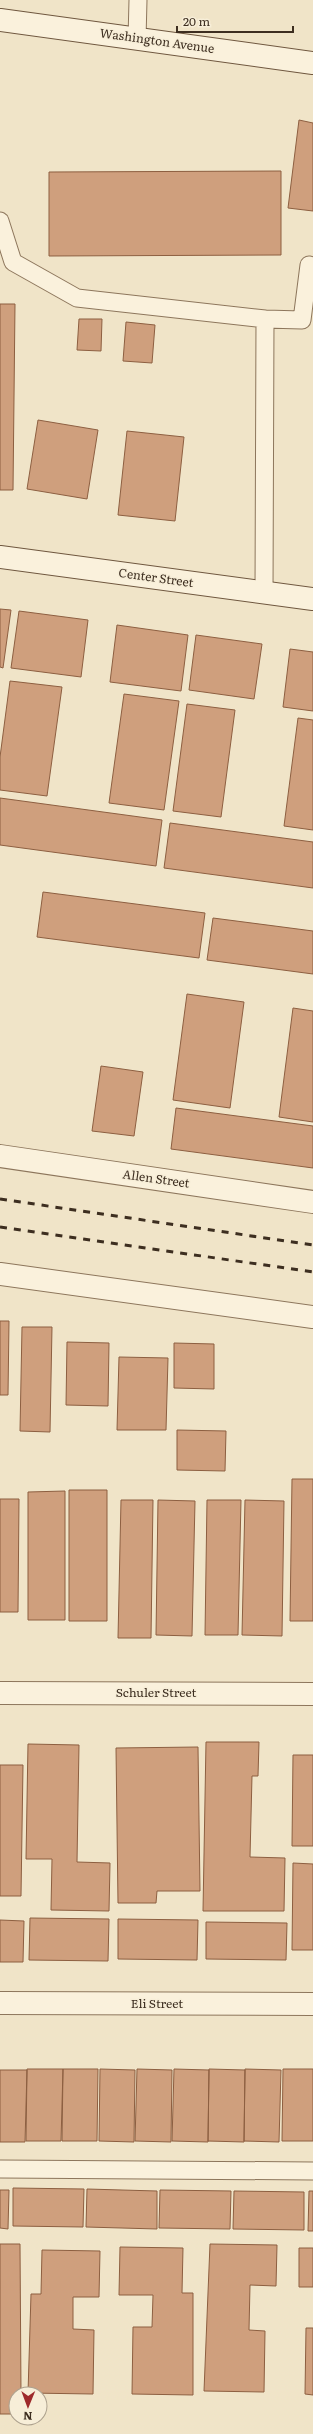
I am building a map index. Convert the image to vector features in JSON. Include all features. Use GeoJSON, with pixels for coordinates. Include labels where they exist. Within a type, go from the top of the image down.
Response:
{"type":"FeatureCollection","features":[{"type":"Feature","properties":{"kind":"street","name":"Washington Avenue"},"geometry":{"type":"LineString","coordinates":[[0,20],[313,63]]}},
{"type":"Feature","properties":{"kind":"street","name":"Center Street"},"geometry":{"type":"LineString","coordinates":[[0,557],[313,599]]}},
{"type":"Feature","properties":{"kind":"street","name":"Allen Street"},"geometry":{"type":"LineString","coordinates":[[0,1156],[313,1202]]}},
{"type":"Feature","properties":{"kind":"street"},"geometry":{"type":"LineString","coordinates":[[0,1274],[313,1317]]}},
{"type":"Feature","properties":{"kind":"street","name":"Schuler Street"},"geometry":{"type":"LineString","coordinates":[[0,1693],[313,1694]]}},
{"type":"Feature","properties":{"kind":"street","name":"Eli Street"},"geometry":{"type":"LineString","coordinates":[[0,2003],[313,2004]]}},
{"type":"Feature","properties":{"kind":"lane"},"geometry":{"type":"LineString","coordinates":[[137,39],[138,0]]}},
{"type":"Feature","properties":{"kind":"lane"},"geometry":{"type":"LineString","coordinates":[[0,221],[13,262],[77,298],[265,319],[302,320],[309,265],[313,266]]}},
{"type":"Feature","properties":{"kind":"lane"},"geometry":{"type":"LineString","coordinates":[[264,593],[265,319]]}},
{"type":"Feature","properties":{"kind":"lane"},"geometry":{"type":"LineString","coordinates":[[0,2169],[313,2171]]}},
{"type":"Feature","properties":{"kind":"building"},"geometry":{"type":"Polygon","coordinates":[[[299,120],[313,123],[313,211],[288,208],[299,120]]]}},
{"type":"Feature","properties":{"kind":"building"},"geometry":{"type":"Polygon","coordinates":[[[281,171],[281,255],[49,256],[49,172],[281,171]]]}},
{"type":"Feature","properties":{"kind":"building"},"geometry":{"type":"Polygon","coordinates":[[[0,304],[15,304],[13,490],[0,490],[0,304]]]}},
{"type":"Feature","properties":{"kind":"building"},"geometry":{"type":"Polygon","coordinates":[[[79,319],[102,319],[101,351],[77,350],[79,319]]]}},
{"type":"Feature","properties":{"kind":"building"},"geometry":{"type":"Polygon","coordinates":[[[126,322],[155,325],[152,363],[123,361],[126,322]]]}},
{"type":"Feature","properties":{"kind":"building"},"geometry":{"type":"Polygon","coordinates":[[[38,420],[98,430],[87,499],[27,489],[38,420]]]}},
{"type":"Feature","properties":{"kind":"building"},"geometry":{"type":"Polygon","coordinates":[[[127,431],[184,437],[175,521],[118,515],[127,431]]]}},
{"type":"Feature","properties":{"kind":"building"},"geometry":{"type":"Polygon","coordinates":[[[0,609],[11,610],[3,668],[0,667],[0,609]]]}},
{"type":"Feature","properties":{"kind":"building"},"geometry":{"type":"Polygon","coordinates":[[[19,611],[88,620],[81,677],[11,668],[19,611]]]}},
{"type":"Feature","properties":{"kind":"building"},"geometry":{"type":"Polygon","coordinates":[[[117,625],[188,635],[181,691],[110,682],[117,625]]]}},
{"type":"Feature","properties":{"kind":"building"},"geometry":{"type":"Polygon","coordinates":[[[196,635],[262,644],[254,699],[189,690],[196,635]]]}},
{"type":"Feature","properties":{"kind":"building"},"geometry":{"type":"Polygon","coordinates":[[[290,649],[313,652],[313,711],[283,707],[290,649]]]}},
{"type":"Feature","properties":{"kind":"building"},"geometry":{"type":"Polygon","coordinates":[[[10,681],[62,687],[47,796],[0,790],[0,757],[10,681]]]}},
{"type":"Feature","properties":{"kind":"building"},"geometry":{"type":"Polygon","coordinates":[[[124,694],[179,701],[164,810],[109,803],[124,694]]]}},
{"type":"Feature","properties":{"kind":"building"},"geometry":{"type":"Polygon","coordinates":[[[187,704],[235,710],[221,817],[173,811],[187,704]]]}},
{"type":"Feature","properties":{"kind":"building"},"geometry":{"type":"Polygon","coordinates":[[[298,718],[313,720],[313,830],[284,826],[298,718]]]}},
{"type":"Feature","properties":{"kind":"building"},"geometry":{"type":"Polygon","coordinates":[[[0,798],[162,820],[156,866],[0,845],[0,798]]]}},
{"type":"Feature","properties":{"kind":"building"},"geometry":{"type":"Polygon","coordinates":[[[170,823],[313,842],[313,888],[164,868],[170,823]]]}},
{"type":"Feature","properties":{"kind":"building"},"geometry":{"type":"Polygon","coordinates":[[[43,892],[205,913],[199,958],[37,937],[43,892]]]}},
{"type":"Feature","properties":{"kind":"building"},"geometry":{"type":"Polygon","coordinates":[[[213,918],[313,931],[313,974],[207,960],[213,918]]]}},
{"type":"Feature","properties":{"kind":"building"},"geometry":{"type":"Polygon","coordinates":[[[187,994],[244,1002],[230,1108],[173,1100],[187,994]]]}},
{"type":"Feature","properties":{"kind":"building"},"geometry":{"type":"Polygon","coordinates":[[[293,1008],[313,1011],[313,1122],[279,1117],[293,1008]]]}},
{"type":"Feature","properties":{"kind":"building"},"geometry":{"type":"Polygon","coordinates":[[[101,1066],[143,1072],[134,1136],[92,1131],[101,1066]]]}},
{"type":"Feature","properties":{"kind":"building"},"geometry":{"type":"Polygon","coordinates":[[[176,1108],[313,1126],[313,1168],[171,1149],[176,1108]]]}},
{"type":"Feature","properties":{"kind":"building"},"geometry":{"type":"Polygon","coordinates":[[[0,1321],[9,1321],[8,1395],[0,1395],[0,1321]]]}},
{"type":"Feature","properties":{"kind":"building"},"geometry":{"type":"Polygon","coordinates":[[[22,1327],[52,1327],[50,1432],[20,1431],[22,1327]]]}},
{"type":"Feature","properties":{"kind":"building"},"geometry":{"type":"Polygon","coordinates":[[[67,1342],[109,1343],[108,1406],[66,1405],[67,1342]]]}},
{"type":"Feature","properties":{"kind":"building"},"geometry":{"type":"Polygon","coordinates":[[[174,1343],[214,1344],[214,1389],[174,1388],[174,1343]]]}},
{"type":"Feature","properties":{"kind":"building"},"geometry":{"type":"Polygon","coordinates":[[[119,1357],[168,1358],[166,1430],[117,1430],[119,1357]]]}},
{"type":"Feature","properties":{"kind":"building"},"geometry":{"type":"Polygon","coordinates":[[[177,1430],[226,1431],[225,1471],[177,1470],[177,1430]]]}},
{"type":"Feature","properties":{"kind":"building"},"geometry":{"type":"Polygon","coordinates":[[[292,1479],[313,1479],[313,1621],[290,1621],[292,1479]]]}},
{"type":"Feature","properties":{"kind":"building"},"geometry":{"type":"Polygon","coordinates":[[[69,1490],[107,1490],[107,1621],[69,1621],[69,1490]]]}},
{"type":"Feature","properties":{"kind":"building"},"geometry":{"type":"Polygon","coordinates":[[[65,1491],[65,1620],[28,1620],[28,1492],[65,1491]]]}},
{"type":"Feature","properties":{"kind":"building"},"geometry":{"type":"Polygon","coordinates":[[[0,1499],[19,1499],[18,1612],[0,1612],[0,1499]]]}},
{"type":"Feature","properties":{"kind":"building"},"geometry":{"type":"Polygon","coordinates":[[[121,1500],[153,1500],[151,1638],[118,1638],[121,1500]]]}},
{"type":"Feature","properties":{"kind":"building"},"geometry":{"type":"Polygon","coordinates":[[[158,1500],[195,1501],[192,1636],[156,1635],[158,1500]]]}},
{"type":"Feature","properties":{"kind":"building"},"geometry":{"type":"Polygon","coordinates":[[[207,1500],[241,1500],[238,1635],[205,1635],[207,1500]]]}},
{"type":"Feature","properties":{"kind":"building"},"geometry":{"type":"Polygon","coordinates":[[[245,1500],[284,1501],[282,1636],[242,1635],[245,1500]]]}},
{"type":"Feature","properties":{"kind":"building"},"geometry":{"type":"Polygon","coordinates":[[[206,1742],[259,1742],[258,1776],[252,1776],[250,1857],[285,1858],[284,1911],[203,1911],[206,1742]]]}},
{"type":"Feature","properties":{"kind":"building"},"geometry":{"type":"Polygon","coordinates":[[[28,1744],[79,1745],[77,1862],[110,1863],[109,1911],[51,1910],[52,1859],[26,1859],[28,1744]]]}},
{"type":"Feature","properties":{"kind":"building"},"geometry":{"type":"Polygon","coordinates":[[[198,1747],[200,1891],[157,1891],[156,1903],[118,1903],[116,1748],[198,1747]]]}},
{"type":"Feature","properties":{"kind":"building"},"geometry":{"type":"Polygon","coordinates":[[[293,1755],[313,1755],[313,1846],[292,1846],[293,1755]]]}},
{"type":"Feature","properties":{"kind":"building"},"geometry":{"type":"Polygon","coordinates":[[[0,1765],[23,1765],[21,1896],[0,1896],[0,1765]]]}},
{"type":"Feature","properties":{"kind":"building"},"geometry":{"type":"Polygon","coordinates":[[[293,1863],[313,1864],[313,1950],[292,1950],[293,1863]]]}},
{"type":"Feature","properties":{"kind":"building"},"geometry":{"type":"Polygon","coordinates":[[[30,1918],[109,1919],[108,1961],[29,1960],[30,1918]]]}},
{"type":"Feature","properties":{"kind":"building"},"geometry":{"type":"Polygon","coordinates":[[[118,1919],[198,1920],[197,1960],[118,1959],[118,1919]]]}},
{"type":"Feature","properties":{"kind":"building"},"geometry":{"type":"Polygon","coordinates":[[[0,1920],[24,1921],[23,1962],[0,1962],[0,1920]]]}},
{"type":"Feature","properties":{"kind":"building"},"geometry":{"type":"Polygon","coordinates":[[[206,1922],[287,1923],[286,1960],[206,1959],[206,1922]]]}},
{"type":"Feature","properties":{"kind":"building"},"geometry":{"type":"Polygon","coordinates":[[[27,2069],[63,2069],[61,2141],[26,2141],[27,2069]]]}},
{"type":"Feature","properties":{"kind":"building"},"geometry":{"type":"Polygon","coordinates":[[[63,2069],[98,2069],[97,2141],[62,2141],[63,2069]]]}},
{"type":"Feature","properties":{"kind":"building"},"geometry":{"type":"Polygon","coordinates":[[[100,2069],[135,2070],[134,2142],[99,2141],[100,2069]]]}},
{"type":"Feature","properties":{"kind":"building"},"geometry":{"type":"Polygon","coordinates":[[[137,2069],[172,2070],[171,2142],[135,2141],[137,2069]]]}},
{"type":"Feature","properties":{"kind":"building"},"geometry":{"type":"Polygon","coordinates":[[[174,2069],[209,2070],[208,2142],[172,2141],[174,2069]]]}},
{"type":"Feature","properties":{"kind":"building"},"geometry":{"type":"Polygon","coordinates":[[[209,2069],[245,2070],[244,2142],[208,2141],[209,2069]]]}},
{"type":"Feature","properties":{"kind":"building"},"geometry":{"type":"Polygon","coordinates":[[[245,2069],[281,2070],[279,2142],[244,2141],[245,2069]]]}},
{"type":"Feature","properties":{"kind":"building"},"geometry":{"type":"Polygon","coordinates":[[[283,2069],[313,2069],[313,2141],[282,2141],[283,2069]]]}},
{"type":"Feature","properties":{"kind":"building"},"geometry":{"type":"Polygon","coordinates":[[[0,2070],[27,2070],[25,2142],[0,2142],[0,2070]]]}},
{"type":"Feature","properties":{"kind":"building"},"geometry":{"type":"Polygon","coordinates":[[[13,2188],[84,2189],[83,2227],[13,2226],[13,2188]]]}},
{"type":"Feature","properties":{"kind":"building"},"geometry":{"type":"Polygon","coordinates":[[[87,2189],[157,2191],[157,2229],[86,2227],[87,2189]]]}},
{"type":"Feature","properties":{"kind":"building"},"geometry":{"type":"Polygon","coordinates":[[[0,2190],[9,2190],[8,2229],[0,2228],[0,2190]]]}},
{"type":"Feature","properties":{"kind":"building"},"geometry":{"type":"Polygon","coordinates":[[[160,2190],[231,2191],[230,2229],[159,2228],[160,2190]]]}},
{"type":"Feature","properties":{"kind":"building"},"geometry":{"type":"Polygon","coordinates":[[[234,2191],[304,2192],[304,2230],[233,2229],[234,2191]]]}},
{"type":"Feature","properties":{"kind":"building"},"geometry":{"type":"Polygon","coordinates":[[[309,2191],[313,2191],[313,2231],[308,2231],[309,2191]]]}},
{"type":"Feature","properties":{"kind":"building"},"geometry":{"type":"Polygon","coordinates":[[[0,2244],[20,2244],[21,2386],[8,2386],[8,2414],[0,2414],[0,2244]]]}},
{"type":"Feature","properties":{"kind":"building"},"geometry":{"type":"Polygon","coordinates":[[[210,2244],[277,2245],[276,2286],[250,2285],[249,2330],[265,2331],[264,2392],[204,2391],[210,2244]]]}},
{"type":"Feature","properties":{"kind":"building"},"geometry":{"type":"Polygon","coordinates":[[[120,2247],[183,2248],[182,2293],[193,2293],[193,2395],[132,2394],[133,2327],[152,2327],[153,2295],[119,2295],[120,2247]]]}},
{"type":"Feature","properties":{"kind":"building"},"geometry":{"type":"Polygon","coordinates":[[[299,2248],[313,2248],[313,2287],[299,2287],[299,2248]]]}},
{"type":"Feature","properties":{"kind":"building"},"geometry":{"type":"Polygon","coordinates":[[[42,2250],[100,2251],[99,2297],[73,2297],[73,2329],[94,2330],[93,2394],[48,2393],[48,2386],[28,2386],[31,2294],[41,2294],[42,2250]]]}},
{"type":"Feature","properties":{"kind":"building"},"geometry":{"type":"Polygon","coordinates":[[[306,2328],[313,2328],[313,2395],[305,2394],[306,2328]]]}},
{"type":"Feature","properties":{"kind":"railway"},"geometry":{"type":"LineString","coordinates":[[0,1199],[313,1245]]}},
{"type":"Feature","properties":{"kind":"railway"},"geometry":{"type":"LineString","coordinates":[[0,1227],[313,1272]]}}]}
